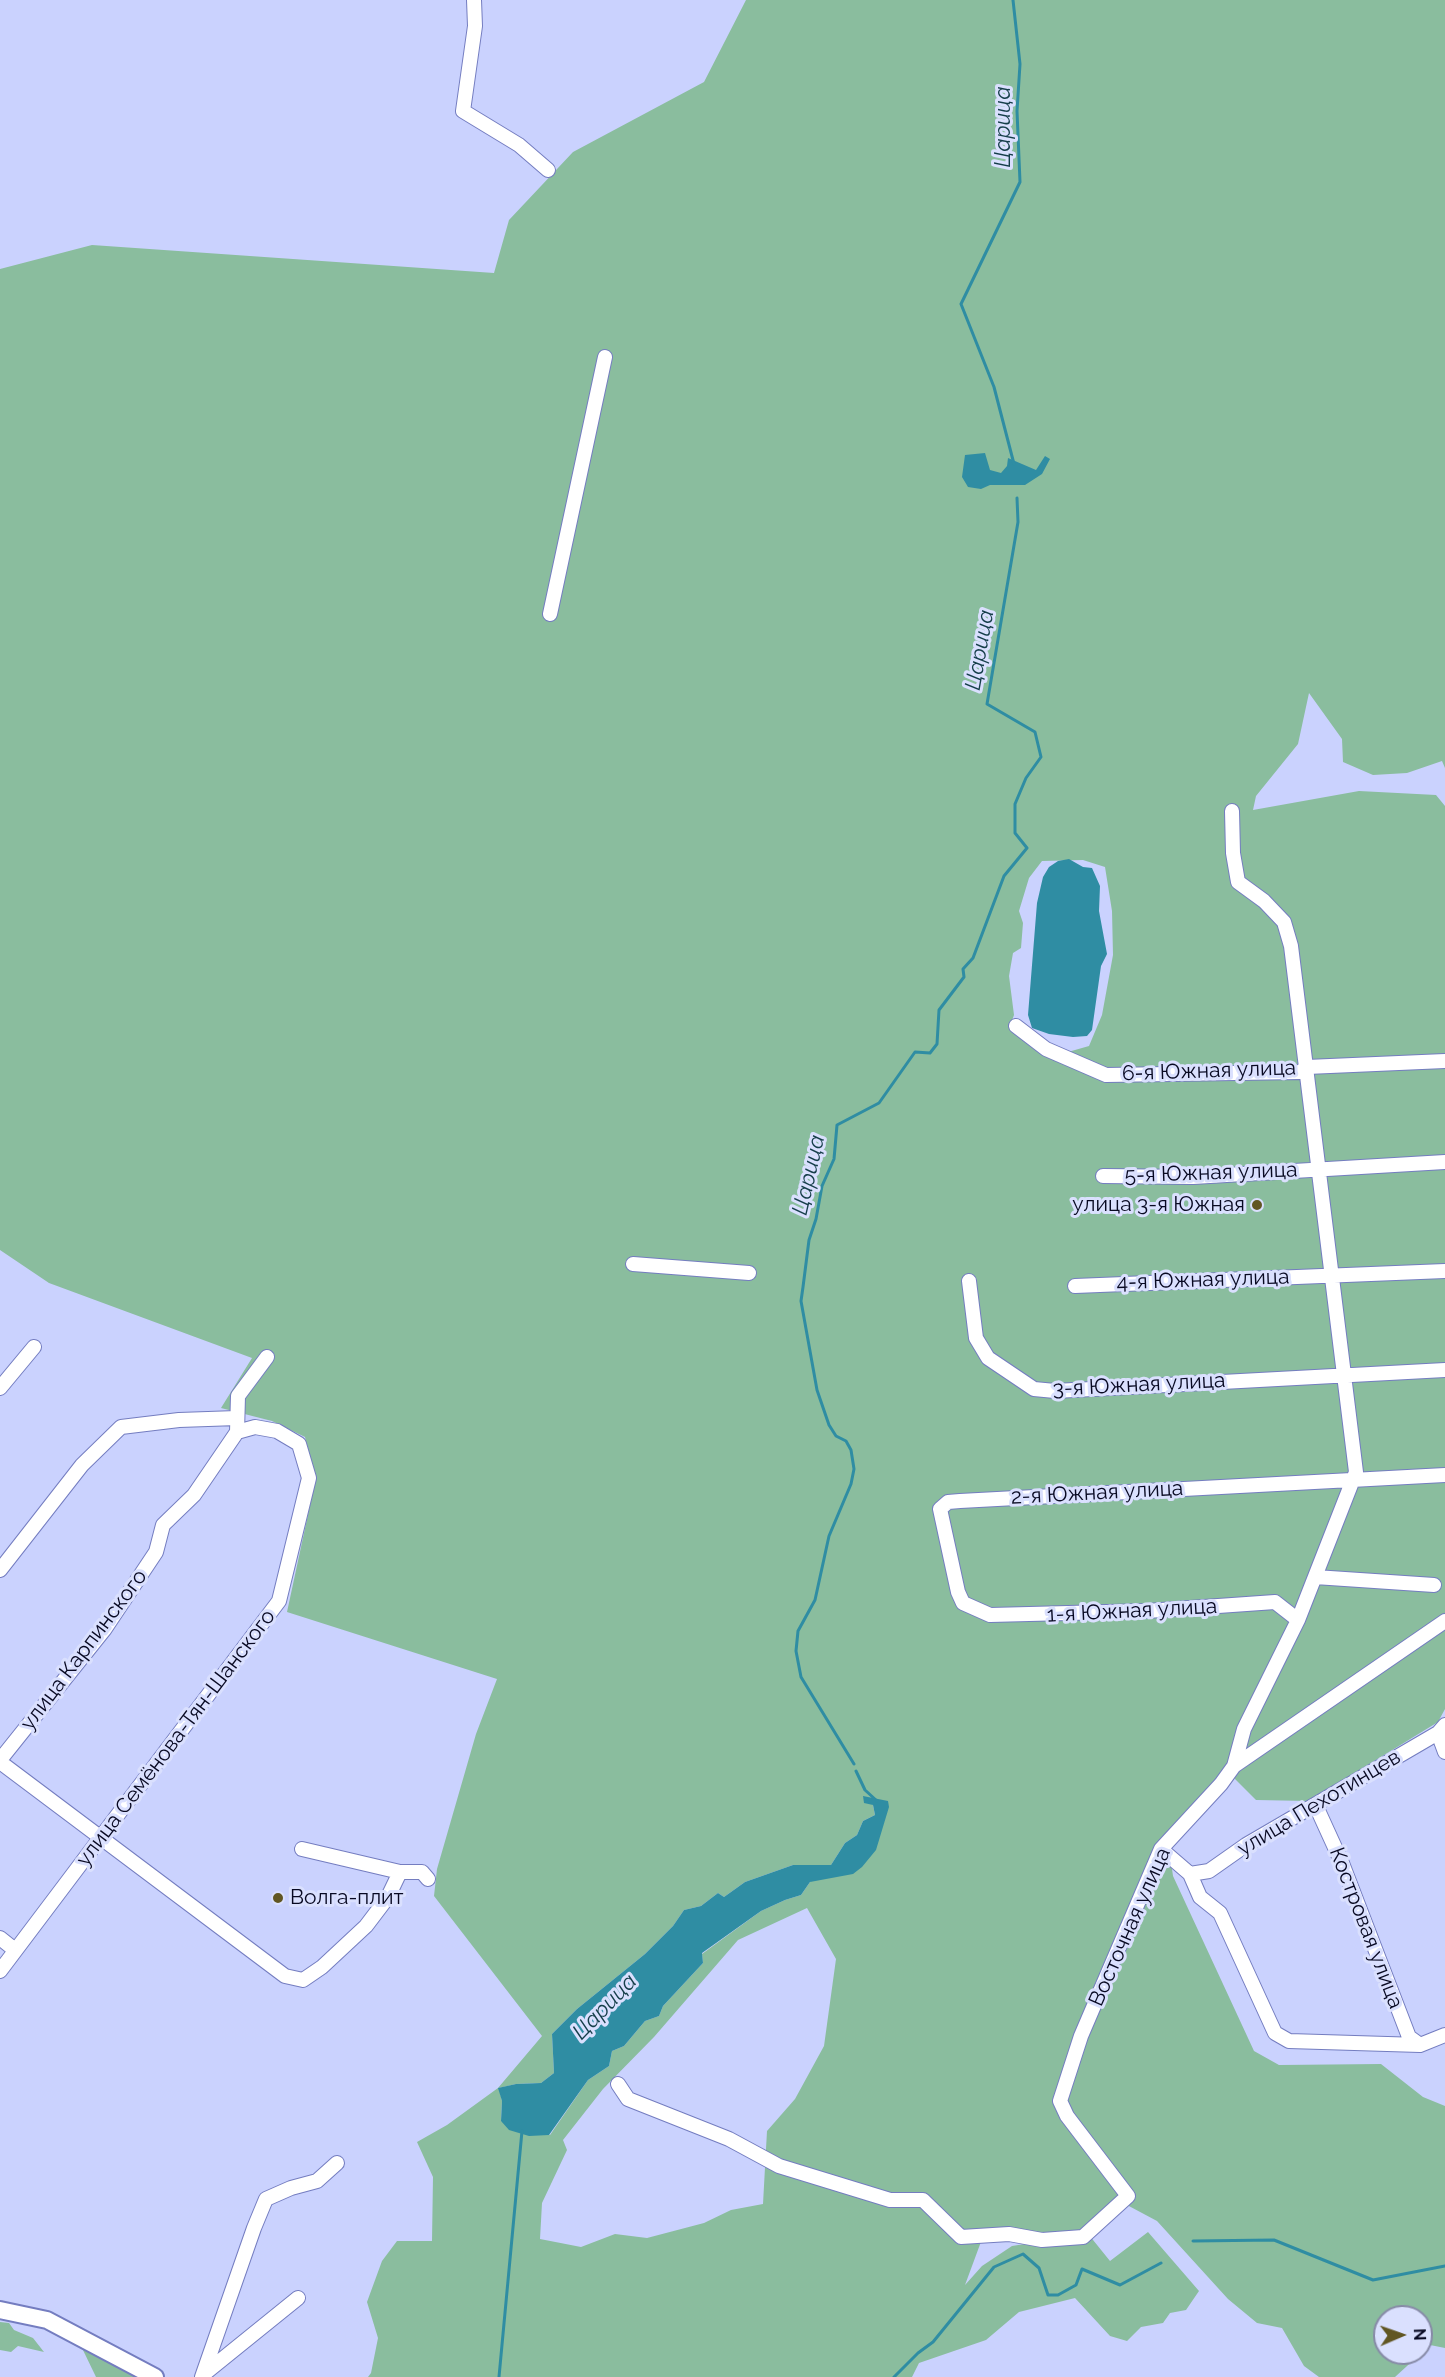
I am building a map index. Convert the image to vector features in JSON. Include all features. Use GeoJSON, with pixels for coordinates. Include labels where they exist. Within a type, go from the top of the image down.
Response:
{"type":"FeatureCollection","features":[{"type":"Feature","properties":{"kind":"main road"},"geometry":{"type":"LineString","coordinates":[[0,2310],[47,2320],[155,2377]]}},
{"type":"Feature","properties":{"kind":"street"},"geometry":{"type":"LineString","coordinates":[[474,0],[475,26],[463,111],[519,145],[548,170]]}},
{"type":"Feature","properties":{"kind":"street"},"geometry":{"type":"LineString","coordinates":[[550,614],[605,357]]}},
{"type":"Feature","properties":{"kind":"street"},"geometry":{"type":"LineString","coordinates":[[1232,811],[1233,853],[1238,882],[1264,901],[1284,922],[1292,946],[1356,1472],[1298,1620],[1244,1729],[1234,1766]]}},
{"type":"Feature","properties":{"kind":"street","name":"6-я Южная улица"},"geometry":{"type":"LineString","coordinates":[[1016,1026],[1046,1049],[1106,1075],[1300,1072],[1307,1067],[1445,1061]]}},
{"type":"Feature","properties":{"kind":"street","name":"5-я Южная улица"},"geometry":{"type":"LineString","coordinates":[[1103,1176],[1193,1177],[1445,1162]]}},
{"type":"Feature","properties":{"kind":"street"},"geometry":{"type":"LineString","coordinates":[[633,1264],[749,1273]]}},
{"type":"Feature","properties":{"kind":"street","name":"4-я Южная улица"},"geometry":{"type":"LineString","coordinates":[[1075,1286],[1445,1271]]}},
{"type":"Feature","properties":{"kind":"street","name":"3-я Южная улица"},"geometry":{"type":"LineString","coordinates":[[969,1281],[976,1338],[988,1358],[1035,1389],[1055,1391],[1445,1371]]}},
{"type":"Feature","properties":{"kind":"street"},"geometry":{"type":"LineString","coordinates":[[0,1388],[34,1347]]}},
{"type":"Feature","properties":{"kind":"street","name":"улица Карпинского"},"geometry":{"type":"LineString","coordinates":[[0,1761],[104,1630],[156,1552],[163,1525],[194,1495],[237,1425],[238,1396],[267,1357]]}},
{"type":"Feature","properties":{"kind":"street"},"geometry":{"type":"LineString","coordinates":[[0,1570],[82,1465],[121,1427],[179,1420],[237,1425]]}},
{"type":"Feature","properties":{"kind":"street","name":"улица Семёнова-Тян-Шанского"},"geometry":{"type":"LineString","coordinates":[[0,1971],[279,1601],[309,1478],[299,1444],[277,1431],[237,1425]]}},
{"type":"Feature","properties":{"kind":"street"},"geometry":{"type":"LineString","coordinates":[[1353,1479],[1445,1475]]}},
{"type":"Feature","properties":{"kind":"street","name":"2-я Южная улица"},"geometry":{"type":"LineString","coordinates":[[963,1603],[958,1592],[940,1509],[948,1502],[1353,1479]]}},
{"type":"Feature","properties":{"kind":"street"},"geometry":{"type":"LineString","coordinates":[[1315,1577],[1434,1585]]}},
{"type":"Feature","properties":{"kind":"street","name":"1-я Южная улица"},"geometry":{"type":"LineString","coordinates":[[963,1603],[990,1615],[1028,1616],[1275,1602],[1298,1620]]}},
{"type":"Feature","properties":{"kind":"street","name":"Восточная улица"},"geometry":{"type":"LineString","coordinates":[[618,2084],[628,2099],[729,2139],[780,2166],[890,2200],[923,2200],[961,2238],[1009,2234],[1042,2240],[1083,2237],[1128,2196],[1067,2116],[1060,2101],[1081,2036],[1161,1849],[1221,1784],[1234,1766],[1445,1621]]}},
{"type":"Feature","properties":{"kind":"street"},"geometry":{"type":"LineString","coordinates":[[1442,1729],[1445,1752]]}},
{"type":"Feature","properties":{"kind":"street","name":"улица Пехотинцев"},"geometry":{"type":"LineString","coordinates":[[1190,1874],[1209,1871],[1246,1845],[1316,1806],[1442,1729]]}},
{"type":"Feature","properties":{"kind":"street"},"geometry":{"type":"LineString","coordinates":[[0,1761],[285,1976],[303,1980],[322,1967],[366,1926],[388,1897],[400,1872]]}},
{"type":"Feature","properties":{"kind":"street","name":"Костровая улица"},"geometry":{"type":"LineString","coordinates":[[1316,1806],[1342,1863],[1409,2037],[1420,2045]]}},
{"type":"Feature","properties":{"kind":"street"},"geometry":{"type":"LineString","coordinates":[[303,1848],[400,1872],[422,1872],[428,1878]]}},
{"type":"Feature","properties":{"kind":"street"},"geometry":{"type":"LineString","coordinates":[[1161,1849],[1190,1874],[1200,1897],[1220,1913],[1275,2033],[1288,2041],[1420,2045],[1445,2035]]}},
{"type":"Feature","properties":{"kind":"street"},"geometry":{"type":"LineString","coordinates":[[0,1938],[15,1950]]}},
{"type":"Feature","properties":{"kind":"street"},"geometry":{"type":"LineString","coordinates":[[203,2375],[266,2199],[291,2188],[317,2181],[337,2163]]}},
{"type":"Feature","properties":{"kind":"street"},"geometry":{"type":"LineString","coordinates":[[203,2375],[298,2298]]}},
{"type":"Feature","properties":{"kind":"shaded area"},"geometry":{"type":"Polygon","coordinates":[[[746,0],[1445,0],[1445,768],[1442,761],[1407,773],[1373,775],[1343,762],[1342,739],[1309,693],[1298,744],[1256,796],[1253,810],[1359,791],[1436,795],[1445,806],[1445,1709],[1438,1722],[1309,1801],[1256,1800],[1227,1771],[1168,1841],[1173,1876],[1254,2051],[1279,2065],[1381,2064],[1423,2097],[1445,2106],[1445,2348],[1433,2346],[1433,2305],[1373,2305],[1373,2365],[1408,2365],[1395,2377],[1319,2377],[1304,2366],[1282,2328],[1257,2323],[1228,2299],[1157,2221],[1127,2205],[1089,2235],[1110,2261],[1148,2232],[1199,2291],[1186,2310],[1170,2313],[1163,2323],[1141,2327],[1127,2341],[1110,2336],[1075,2298],[1019,2312],[986,2340],[919,2363],[912,2377],[368,2377],[371,2373],[378,2338],[367,2302],[382,2261],[397,2241],[432,2241],[433,2177],[417,2142],[447,2125],[498,2088],[542,2036],[434,1896],[437,1869],[476,1734],[497,1679],[287,1612],[315,1482],[305,1437],[272,1421],[221,1408],[252,1358],[49,1283],[0,1250],[0,269],[92,245],[494,273],[509,220],[573,152],[704,82],[746,0]],[[1083,860],[1042,861],[1029,878],[1019,911],[1023,923],[1021,948],[1013,953],[1009,976],[1014,1015],[1010,1026],[1068,1052],[1089,1046],[1102,1015],[1113,955],[1112,911],[1105,867],[1083,860]],[[863,1797],[873,1805],[875,1815],[863,1821],[857,1835],[845,1843],[831,1865],[793,1865],[745,1882],[724,1897],[718,1893],[701,1906],[684,1910],[673,1926],[645,1954],[577,2009],[552,2034],[554,2073],[541,2083],[516,2084],[499,2088],[502,2101],[501,2121],[550,2135],[588,2080],[609,2066],[612,2051],[624,2046],[645,2021],[659,2016],[663,2006],[703,1963],[702,1954],[761,1911],[801,1895],[810,1882],[883,1824],[888,1802],[863,1797]],[[807,1908],[738,1940],[654,2037],[603,2089],[563,2140],[567,2150],[542,2203],[540,2239],[581,2247],[615,2234],[647,2238],[704,2223],[731,2210],[763,2204],[767,2131],[795,2099],[824,2046],[836,1959],[807,1908]],[[982,2239],[965,2285],[982,2266],[1012,2246],[1031,2243],[982,2239]]]}},
{"type":"Feature","properties":{"kind":"shaded area"},"geometry":{"type":"Polygon","coordinates":[[[0,2322],[9,2323],[14,2330],[33,2338],[44,2352],[18,2346],[11,2352],[0,2350],[0,2322]]]}},
{"type":"Feature","properties":{"kind":"shaded area"},"geometry":{"type":"Polygon","coordinates":[[[82,2348],[123,2368],[138,2377],[96,2377],[82,2348]]]}},
{"type":"Feature","properties":{"kind":"water"},"geometry":{"type":"Polygon","coordinates":[[[985,453],[990,470],[1001,473],[1007,466],[1008,458],[1036,470],[1045,456],[1050,459],[1042,474],[1025,485],[990,485],[981,489],[968,487],[962,477],[965,455],[985,453]]]}},
{"type":"Feature","properties":{"kind":"water"},"geometry":{"type":"Polygon","coordinates":[[[1069,859],[1083,867],[1092,868],[1100,886],[1099,911],[1107,954],[1101,966],[1092,1030],[1087,1036],[1073,1037],[1049,1034],[1032,1028],[1028,1015],[1037,903],[1043,877],[1049,867],[1058,861],[1069,859]]]}},
{"type":"Feature","properties":{"kind":"water"},"geometry":{"type":"Polygon","coordinates":[[[863,1796],[888,1801],[889,1807],[876,1850],[862,1867],[853,1874],[810,1882],[801,1895],[761,1911],[702,1953],[703,1963],[663,2006],[659,2016],[645,2021],[624,2046],[612,2051],[609,2066],[588,2080],[549,2135],[529,2136],[509,2130],[501,2121],[502,2101],[498,2088],[516,2084],[541,2083],[554,2073],[552,2034],[577,2009],[645,1954],[673,1926],[684,1910],[701,1906],[718,1893],[724,1897],[745,1882],[793,1865],[831,1865],[845,1843],[857,1835],[863,1821],[875,1815],[873,1805],[864,1803],[863,1796]]]}},
{"type":"Feature","properties":{"kind":"waterway","name":"Царица"},"geometry":{"type":"LineString","coordinates":[[1013,0],[1020,64],[1017,111],[1020,182],[961,304],[994,387],[1014,464]]}},
{"type":"Feature","properties":{"kind":"waterway","name":"Царица"},"geometry":{"type":"LineString","coordinates":[[854,1764],[801,1677],[796,1651],[798,1631],[815,1600],[829,1536],[851,1484],[854,1469],[851,1450],[846,1441],[836,1436],[829,1425],[817,1390],[801,1301],[809,1240],[816,1219],[822,1186],[834,1159],[837,1125],[879,1103],[915,1052],[930,1053],[937,1044],[939,1010],[964,977],[963,969],[973,958],[1004,876],[1027,848],[1015,833],[1015,804],[1026,778],[1041,757],[1035,732],[987,704],[1018,522],[1017,498]]}},
{"type":"Feature","properties":{"kind":"waterway","name":"Царица"},"geometry":{"type":"LineString","coordinates":[[856,1771],[865,1790],[877,1801]]}},
{"type":"Feature","properties":{"kind":"waterway","name":"Царица"},"geometry":{"type":"LineString","coordinates":[[499,2377],[522,2131]]}},
{"type":"Feature","properties":{"kind":"waterway"},"geometry":{"type":"LineString","coordinates":[[1193,2241],[1274,2240],[1373,2280],[1445,2266]]}},
{"type":"Feature","properties":{"kind":"waterway"},"geometry":{"type":"LineString","coordinates":[[894,2377],[918,2353],[933,2342],[994,2267],[1023,2254],[1039,2268],[1048,2295],[1058,2295],[1076,2285],[1082,2269],[1120,2285],[1161,2263]]}},
{"type":"Feature","properties":{"kind":"place","name":"улица 3-я Южная"},"geometry":{"type":"Point","coordinates":[1257,1205]}},
{"type":"Feature","properties":{"kind":"place","name":"Волга-плит"},"geometry":{"type":"Point","coordinates":[278,1898]}}]}
